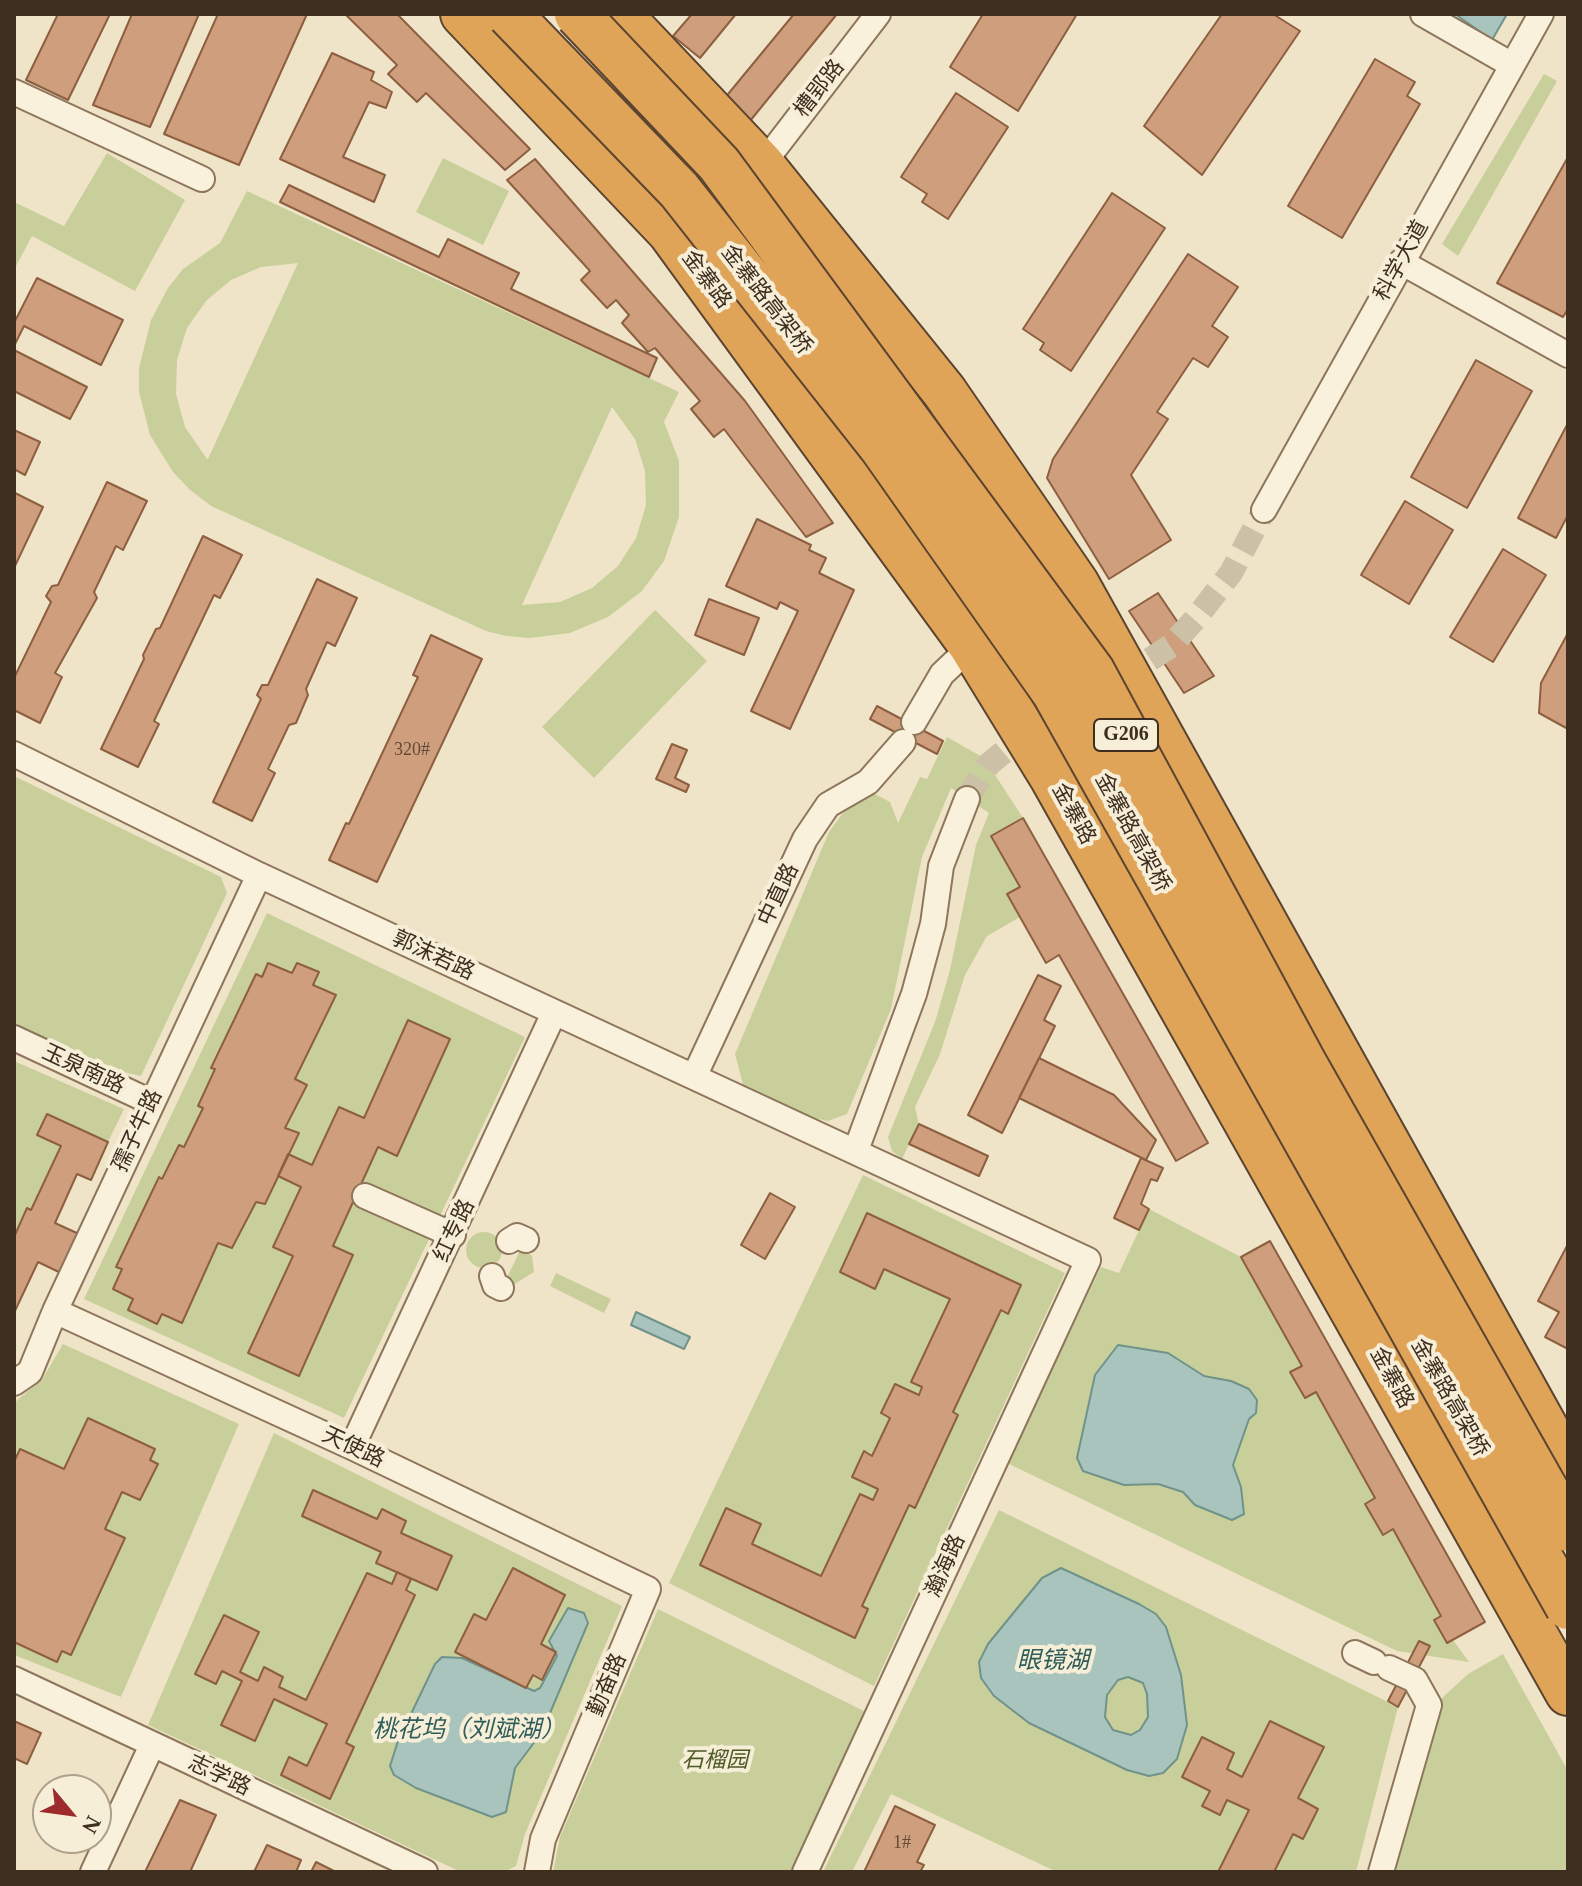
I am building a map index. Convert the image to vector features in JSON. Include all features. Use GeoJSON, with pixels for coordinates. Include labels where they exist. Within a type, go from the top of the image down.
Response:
{"type":"FeatureCollection","features":[{"type":"Feature","properties":{"kind":"highway","name":"金寨路"},"geometry":{"type":"LineString","coordinates":[[463,14],[670,232],[971,645],[1052,777],[1568,1693]]}},
{"type":"Feature","properties":{"kind":"highway","name":"金寨路高架桥"},"geometry":{"type":"LineString","coordinates":[[509,14],[679,190],[883,449],[1054,692],[1568,1607]]}},
{"type":"Feature","properties":{"kind":"highway","name":"金寨路高架桥"},"geometry":{"type":"LineString","coordinates":[[577,14],[719,164],[1092,671],[1304,1063],[1568,1529]]}},
{"type":"Feature","properties":{"kind":"highway"},"geometry":{"type":"LineString","coordinates":[[619,14],[762,165],[944,391],[1076,583],[1568,1468]]}},
{"type":"Feature","properties":{"kind":"street","name":"槽郢路"},"geometry":{"type":"LineString","coordinates":[[762,165],[878,14]]}},
{"type":"Feature","properties":{"kind":"street"},"geometry":{"type":"LineString","coordinates":[[1423,14],[1512,65]]}},
{"type":"Feature","properties":{"kind":"street","name":"科学大道"},"geometry":{"type":"LineString","coordinates":[[1264,510],[1541,14]]}},
{"type":"Feature","properties":{"kind":"street"},"geometry":{"type":"LineString","coordinates":[[14,92],[202,179]]}},
{"type":"Feature","properties":{"kind":"street"},"geometry":{"type":"LineString","coordinates":[[1401,262],[1568,355]]}},
{"type":"Feature","properties":{"kind":"street","name":"中直路"},"geometry":{"type":"LineString","coordinates":[[694,1077],[805,839],[828,805],[868,782],[908,732],[942,674],[971,645],[1076,583]]}},
{"type":"Feature","properties":{"kind":"street","name":"郭沫若路"},"geometry":{"type":"LineString","coordinates":[[14,754],[259,875],[1088,1260]]}},
{"type":"Feature","properties":{"kind":"street"},"geometry":{"type":"LineString","coordinates":[[856,1150],[914,994],[933,924],[941,866],[967,799]]}},
{"type":"Feature","properties":{"kind":"street","name":"孺子牛路"},"geometry":{"type":"LineString","coordinates":[[14,1383],[30,1372],[151,1102],[259,875]]}},
{"type":"Feature","properties":{"kind":"street","name":"红专路"},"geometry":{"type":"LineString","coordinates":[[352,1447],[554,1013]]}},
{"type":"Feature","properties":{"kind":"street","name":"玉泉南路"},"geometry":{"type":"LineString","coordinates":[[14,1038],[151,1102]]}},
{"type":"Feature","properties":{"kind":"street"},"geometry":{"type":"LineString","coordinates":[[365,1196],[453,1235]]}},
{"type":"Feature","properties":{"kind":"street","name":"瀚海路"},"geometry":{"type":"LineString","coordinates":[[805,1872],[1088,1260]]}},
{"type":"Feature","properties":{"kind":"street","name":"天使路"},"geometry":{"type":"LineString","coordinates":[[55,1311],[352,1447],[648,1589]]}},
{"type":"Feature","properties":{"kind":"street","name":"勤奋路"},"geometry":{"type":"LineString","coordinates":[[537,1872],[543,1839],[648,1589]]}},
{"type":"Feature","properties":{"kind":"street"},"geometry":{"type":"LineString","coordinates":[[1373,1661],[1415,1680],[1429,1705],[1381,1872]]}},
{"type":"Feature","properties":{"kind":"street","name":"志学路"},"geometry":{"type":"LineString","coordinates":[[14,1679],[425,1872]]}},
{"type":"Feature","properties":{"kind":"street"},"geometry":{"type":"LineString","coordinates":[[93,1872],[152,1745]]}},
{"type":"Feature","properties":{"kind":"green space"},"geometry":{"type":"Polygon","coordinates":[[[1544,74],[1557,81],[1458,256],[1442,244],[1544,74]]]}},
{"type":"Feature","properties":{"kind":"green space"},"geometry":{"type":"Polygon","coordinates":[[[107,153],[185,200],[135,291],[32,236],[14,270],[14,202],[64,226],[107,153]]]}},
{"type":"Feature","properties":{"kind":"green space"},"geometry":{"type":"Polygon","coordinates":[[[443,158],[509,191],[483,245],[416,212],[443,158]]]}},
{"type":"Feature","properties":{"kind":"green space"},"geometry":{"type":"Polygon","coordinates":[[[247,191],[679,392],[664,422],[679,461],[679,517],[664,561],[642,591],[608,617],[570,633],[530,638],[506,636],[486,631],[211,506],[189,489],[173,472],[150,435],[139,392],[139,368],[151,320],[168,288],[183,269],[220,243],[247,191]],[[298,263],[261,267],[231,280],[206,301],[187,328],[177,360],[176,394],[185,427],[207,459],[208,459],[298,263]],[[612,407],[522,605],[560,602],[592,588],[618,566],[636,538],[646,505],[645,471],[635,439],[612,407]]]}},
{"type":"Feature","properties":{"kind":"green space"},"geometry":{"type":"Polygon","coordinates":[[[655,610],[707,661],[594,778],[542,727],[655,610]]]}},
{"type":"Feature","properties":{"kind":"green space"},"geometry":{"type":"Polygon","coordinates":[[[947,737],[984,758],[1023,818],[991,836],[1020,887],[1007,895],[1020,917],[987,936],[965,975],[940,1054],[915,1107],[919,1124],[902,1159],[892,1151],[888,1137],[935,1022],[950,970],[976,845],[989,813],[951,788],[922,857],[891,1009],[847,1114],[828,1121],[814,1118],[744,1088],[735,1054],[829,832],[851,802],[873,793],[890,802],[898,823],[920,777],[927,779],[947,737]]]}},
{"type":"Feature","properties":{"kind":"green space"},"geometry":{"type":"Polygon","coordinates":[[[14,776],[221,877],[227,893],[141,1076],[110,1069],[14,1025],[14,776]]]}},
{"type":"Feature","properties":{"kind":"green space"},"geometry":{"type":"Polygon","coordinates":[[[267,913],[525,1037],[344,1418],[84,1299],[267,913]]]}},
{"type":"Feature","properties":{"kind":"green space"},"geometry":{"type":"Polygon","coordinates":[[[14,1061],[124,1109],[108,1142],[47,1114],[37,1135],[61,1146],[31,1210],[27,1209],[14,1237],[14,1061]]]}},
{"type":"Feature","properties":{"kind":"green space"},"geometry":{"type":"Polygon","coordinates":[[[863,1175],[1065,1273],[874,1686],[669,1583],[863,1175]]]}},
{"type":"Feature","properties":{"kind":"green space"},"geometry":{"type":"Polygon","coordinates":[[[1149,1209],[1241,1257],[1302,1366],[1291,1373],[1305,1398],[1316,1392],[1375,1498],[1383,1535],[1393,1529],[1441,1616],[1434,1620],[1447,1643],[1453,1640],[1469,1662],[1397,1651],[1007,1463],[1101,1267],[1119,1273],[1149,1209]]]}},
{"type":"Feature","properties":{"kind":"green space"},"geometry":{"type":"Polygon","coordinates":[[[484,1232],[497,1237],[502,1250],[497,1263],[484,1268],[471,1263],[466,1250],[471,1237],[484,1232]]]}},
{"type":"Feature","properties":{"kind":"green space"},"geometry":{"type":"Polygon","coordinates":[[[522,1246],[532,1256],[534,1272],[513,1285],[505,1282],[522,1246]]]}},
{"type":"Feature","properties":{"kind":"green space"},"geometry":{"type":"Polygon","coordinates":[[[556,1273],[611,1299],[604,1313],[550,1286],[556,1273]]]}},
{"type":"Feature","properties":{"kind":"green space"},"geometry":{"type":"Polygon","coordinates":[[[63,1344],[239,1424],[121,1697],[14,1655],[14,1403],[43,1378],[63,1344]]]}},
{"type":"Feature","properties":{"kind":"green space"},"geometry":{"type":"Polygon","coordinates":[[[274,1433],[622,1606],[525,1834],[516,1866],[504,1872],[461,1872],[148,1725],[274,1433]]]}},
{"type":"Feature","properties":{"kind":"green space"},"geometry":{"type":"Polygon","coordinates":[[[999,1510],[1398,1707],[1356,1872],[1057,1872],[891,1794],[852,1872],[823,1872],[999,1510]]]}},
{"type":"Feature","properties":{"kind":"green space","name":"石榴园"},"geometry":{"type":"Polygon","coordinates":[[[658,1609],[866,1712],[790,1872],[553,1872],[560,1837],[658,1609]]]}},
{"type":"Feature","properties":{"kind":"green space"},"geometry":{"type":"Polygon","coordinates":[[[1503,1654],[1568,1771],[1568,1872],[1391,1872],[1434,1714],[1442,1698],[1468,1674],[1503,1654]]]}},
{"type":"Feature","properties":{"kind":"water"},"geometry":{"type":"Polygon","coordinates":[[[1455,14],[1507,14],[1492,40],[1455,14]]]}},
{"type":"Feature","properties":{"kind":"water"},"geometry":{"type":"Polygon","coordinates":[[[636,1312],[690,1337],[684,1349],[631,1325],[636,1312]]]}},
{"type":"Feature","properties":{"kind":"water"},"geometry":{"type":"Polygon","coordinates":[[[1118,1345],[1168,1353],[1204,1376],[1231,1381],[1249,1389],[1257,1400],[1256,1413],[1249,1419],[1233,1465],[1241,1487],[1244,1514],[1232,1520],[1195,1505],[1183,1492],[1158,1484],[1124,1485],[1083,1471],[1077,1458],[1095,1375],[1118,1345]]]}},
{"type":"Feature","properties":{"kind":"water","name":"眼镜湖"},"geometry":{"type":"Polygon","coordinates":[[[1061,1568],[1139,1604],[1156,1614],[1166,1627],[1181,1675],[1187,1725],[1177,1759],[1163,1773],[1149,1776],[1127,1770],[1029,1723],[994,1696],[981,1678],[979,1662],[988,1644],[1042,1578],[1061,1568]],[[1128,1677],[1118,1680],[1107,1695],[1105,1717],[1113,1730],[1131,1735],[1140,1730],[1148,1717],[1143,1683],[1128,1677]]]}},
{"type":"Feature","properties":{"kind":"water","name":"桃花坞（刘斌湖）"},"geometry":{"type":"Polygon","coordinates":[[[568,1608],[584,1613],[588,1623],[542,1732],[515,1768],[506,1812],[492,1817],[416,1788],[394,1775],[390,1766],[398,1741],[435,1664],[442,1657],[462,1658],[534,1691],[540,1688],[557,1656],[549,1641],[568,1608]]]}},
{"type":"Feature","properties":{"kind":"building"},"geometry":{"type":"Polygon","coordinates":[[[58,14],[110,14],[68,100],[26,80],[58,14]]]}},
{"type":"Feature","properties":{"kind":"building"},"geometry":{"type":"Polygon","coordinates":[[[132,14],[199,14],[150,127],[93,105],[132,14]]]}},
{"type":"Feature","properties":{"kind":"building"},"geometry":{"type":"Polygon","coordinates":[[[218,14],[307,14],[239,165],[164,134],[218,14]]]}},
{"type":"Feature","properties":{"kind":"building"},"geometry":{"type":"Polygon","coordinates":[[[345,14],[397,14],[530,149],[505,170],[426,93],[417,102],[388,74],[397,65],[345,14]]]}},
{"type":"Feature","properties":{"kind":"building"},"geometry":{"type":"Polygon","coordinates":[[[692,14],[736,14],[700,58],[673,36],[692,14]]]}},
{"type":"Feature","properties":{"kind":"building"},"geometry":{"type":"Polygon","coordinates":[[[794,14],[837,14],[750,121],[724,99],[794,14]]]}},
{"type":"Feature","properties":{"kind":"building"},"geometry":{"type":"Polygon","coordinates":[[[983,14],[1077,14],[1018,111],[950,67],[983,14]]]}},
{"type":"Feature","properties":{"kind":"building"},"geometry":{"type":"Polygon","coordinates":[[[1222,14],[1273,14],[1300,31],[1202,175],[1144,126],[1222,14]]]}},
{"type":"Feature","properties":{"kind":"building"},"geometry":{"type":"Polygon","coordinates":[[[332,53],[374,72],[371,80],[392,92],[386,108],[369,102],[343,157],[385,175],[374,202],[280,159],[332,53]]]}},
{"type":"Feature","properties":{"kind":"building"},"geometry":{"type":"Polygon","coordinates":[[[1375,59],[1415,82],[1407,96],[1420,104],[1342,238],[1288,206],[1375,59]]]}},
{"type":"Feature","properties":{"kind":"building"},"geometry":{"type":"Polygon","coordinates":[[[956,93],[1008,127],[948,219],[922,202],[927,194],[901,177],[956,93]]]}},
{"type":"Feature","properties":{"kind":"building"},"geometry":{"type":"Polygon","coordinates":[[[1568,157],[1568,309],[1563,317],[1497,283],[1568,157]]]}},
{"type":"Feature","properties":{"kind":"building"},"geometry":{"type":"Polygon","coordinates":[[[535,159],[745,401],[833,523],[806,537],[724,429],[714,437],[691,409],[700,401],[655,348],[648,352],[622,323],[629,315],[616,300],[607,308],[581,280],[590,271],[507,180],[535,159]]]}},
{"type":"Feature","properties":{"kind":"building"},"geometry":{"type":"Polygon","coordinates":[[[289,185],[439,257],[448,239],[519,273],[511,289],[657,358],[649,377],[280,202],[289,185]]]}},
{"type":"Feature","properties":{"kind":"building"},"geometry":{"type":"Polygon","coordinates":[[[1112,193],[1165,228],[1071,371],[1040,350],[1044,343],[1023,329],[1112,193]]]}},
{"type":"Feature","properties":{"kind":"building"},"geometry":{"type":"Polygon","coordinates":[[[1188,254],[1238,287],[1212,326],[1228,337],[1208,367],[1193,358],[1157,412],[1168,419],[1131,475],[1171,540],[1109,579],[1047,478],[1053,459],[1188,254]]]}},
{"type":"Feature","properties":{"kind":"building"},"geometry":{"type":"Polygon","coordinates":[[[37,278],[123,320],[101,365],[24,326],[14,346],[14,323],[37,278]]]}},
{"type":"Feature","properties":{"kind":"building"},"geometry":{"type":"Polygon","coordinates":[[[14,350],[87,387],[70,419],[14,391],[14,350]]]}},
{"type":"Feature","properties":{"kind":"building"},"geometry":{"type":"Polygon","coordinates":[[[1476,360],[1532,391],[1467,508],[1411,477],[1476,360]]]}},
{"type":"Feature","properties":{"kind":"building"},"geometry":{"type":"Polygon","coordinates":[[[1568,423],[1568,515],[1556,538],[1518,518],[1568,423]]]}},
{"type":"Feature","properties":{"kind":"building"},"geometry":{"type":"Polygon","coordinates":[[[14,430],[40,442],[25,475],[14,469],[14,430]]]}},
{"type":"Feature","properties":{"kind":"building"},"geometry":{"type":"Polygon","coordinates":[[[107,482],[147,501],[123,550],[116,546],[94,592],[97,598],[55,673],[62,677],[40,723],[14,710],[14,678],[51,602],[46,596],[52,586],[58,585],[107,482]]]}},
{"type":"Feature","properties":{"kind":"building"},"geometry":{"type":"Polygon","coordinates":[[[14,495],[43,507],[14,568],[14,495]]]}},
{"type":"Feature","properties":{"kind":"building"},"geometry":{"type":"Polygon","coordinates":[[[1405,501],[1453,530],[1409,604],[1361,575],[1405,501]]]}},
{"type":"Feature","properties":{"kind":"building"},"geometry":{"type":"Polygon","coordinates":[[[757,519],[811,545],[809,550],[826,558],[819,573],[854,590],[790,729],[751,711],[798,611],[780,602],[777,609],[726,586],[757,519]]]}},
{"type":"Feature","properties":{"kind":"building"},"geometry":{"type":"Polygon","coordinates":[[[203,536],[242,555],[220,598],[214,595],[154,721],[159,724],[138,767],[101,749],[144,659],[143,655],[156,629],[160,628],[203,536]]]}},
{"type":"Feature","properties":{"kind":"building"},"geometry":{"type":"Polygon","coordinates":[[[1503,549],[1546,575],[1493,662],[1450,637],[1503,549]]]}},
{"type":"Feature","properties":{"kind":"building"},"geometry":{"type":"Polygon","coordinates":[[[317,579],[357,598],[335,646],[327,642],[306,689],[308,695],[296,723],[289,725],[268,769],[275,773],[252,821],[213,802],[261,699],[257,695],[262,685],[268,685],[317,579]]]}},
{"type":"Feature","properties":{"kind":"building"},"geometry":{"type":"Polygon","coordinates":[[[1158,593],[1214,676],[1184,693],[1129,611],[1158,593]]]}},
{"type":"Feature","properties":{"kind":"building"},"geometry":{"type":"Polygon","coordinates":[[[709,599],[759,618],[744,655],[695,635],[709,599]]]}},
{"type":"Feature","properties":{"kind":"building"},"geometry":{"type":"Polygon","coordinates":[[[1568,633],[1568,729],[1539,713],[1541,683],[1568,633]]]}},
{"type":"Feature","properties":{"kind":"building"},"geometry":{"type":"Polygon","coordinates":[[[431,635],[482,659],[377,882],[329,860],[418,677],[413,675],[431,635]]]}},
{"type":"Feature","properties":{"kind":"building"},"geometry":{"type":"Polygon","coordinates":[[[877,706],[943,741],[937,754],[870,719],[877,706]]]}},
{"type":"Feature","properties":{"kind":"building"},"geometry":{"type":"Polygon","coordinates":[[[672,744],[687,750],[675,778],[689,785],[686,792],[656,779],[672,744]]]}},
{"type":"Feature","properties":{"kind":"building"},"geometry":{"type":"Polygon","coordinates":[[[1023,818],[1208,1143],[1176,1161],[1059,955],[1046,963],[1007,894],[1020,887],[991,836],[1023,818]]]}},
{"type":"Feature","properties":{"kind":"building"},"geometry":{"type":"Polygon","coordinates":[[[268,963],[292,973],[297,963],[319,972],[313,985],[336,995],[295,1079],[307,1085],[285,1128],[299,1133],[265,1204],[256,1202],[232,1248],[218,1243],[182,1323],[162,1314],[157,1324],[128,1310],[133,1299],[113,1289],[122,1269],[116,1267],[159,1177],[162,1179],[179,1145],[184,1147],[203,1108],[198,1106],[215,1069],[211,1068],[256,974],[262,977],[268,963]]]}},
{"type":"Feature","properties":{"kind":"building"},"geometry":{"type":"Polygon","coordinates":[[[1038,975],[1061,986],[1044,1020],[1055,1026],[1002,1133],[968,1115],[1038,975]]]}},
{"type":"Feature","properties":{"kind":"building"},"geometry":{"type":"Polygon","coordinates":[[[408,1020],[450,1039],[397,1156],[378,1147],[333,1246],[353,1255],[299,1376],[248,1353],[293,1256],[273,1247],[301,1187],[278,1176],[288,1154],[312,1165],[339,1107],[364,1118],[408,1020]]]}},
{"type":"Feature","properties":{"kind":"building"},"geometry":{"type":"Polygon","coordinates":[[[1039,1058],[1114,1095],[1156,1140],[1146,1160],[1019,1098],[1039,1058]]]}},
{"type":"Feature","properties":{"kind":"building"},"geometry":{"type":"Polygon","coordinates":[[[47,1114],[108,1142],[91,1180],[77,1174],[55,1223],[79,1234],[61,1273],[38,1262],[14,1313],[14,1237],[27,1208],[31,1210],[61,1146],[37,1135],[47,1114]]]}},
{"type":"Feature","properties":{"kind":"building"},"geometry":{"type":"Polygon","coordinates":[[[919,1124],[988,1156],[979,1176],[909,1144],[919,1124]]]}},
{"type":"Feature","properties":{"kind":"building"},"geometry":{"type":"Polygon","coordinates":[[[1141,1158],[1163,1168],[1157,1181],[1151,1179],[1141,1204],[1149,1209],[1139,1230],[1114,1218],[1141,1158]]]}},
{"type":"Feature","properties":{"kind":"building"},"geometry":{"type":"Polygon","coordinates":[[[770,1193],[795,1207],[765,1259],[741,1245],[770,1193]]]}},
{"type":"Feature","properties":{"kind":"building"},"geometry":{"type":"Polygon","coordinates":[[[867,1213],[1021,1285],[1008,1314],[1001,1310],[953,1412],[958,1415],[915,1508],[909,1505],[862,1606],[868,1609],[855,1638],[700,1565],[726,1508],[761,1524],[752,1544],[821,1576],[860,1494],[873,1500],[878,1489],[852,1477],[864,1451],[872,1456],[890,1418],[881,1413],[895,1384],[919,1395],[922,1387],[911,1382],[950,1299],[884,1269],[875,1289],[840,1272],[867,1213]]]}},
{"type":"Feature","properties":{"kind":"building"},"geometry":{"type":"Polygon","coordinates":[[[1270,1241],[1485,1622],[1447,1643],[1434,1620],[1441,1616],[1393,1529],[1383,1535],[1365,1504],[1375,1498],[1316,1392],[1305,1398],[1290,1372],[1302,1366],[1241,1257],[1270,1241]]]}},
{"type":"Feature","properties":{"kind":"building"},"geometry":{"type":"Polygon","coordinates":[[[1568,1244],[1568,1349],[1545,1337],[1559,1312],[1538,1301],[1568,1244]]]}},
{"type":"Feature","properties":{"kind":"building"},"geometry":{"type":"Polygon","coordinates":[[[88,1418],[155,1449],[150,1460],[158,1464],[140,1500],[122,1492],[105,1529],[125,1538],[71,1655],[62,1651],[57,1662],[14,1642],[14,1462],[20,1449],[64,1469],[88,1418]]]}},
{"type":"Feature","properties":{"kind":"building"},"geometry":{"type":"Polygon","coordinates":[[[313,1490],[377,1519],[382,1509],[406,1521],[401,1533],[452,1556],[437,1590],[376,1563],[381,1552],[302,1516],[313,1490]]]}},
{"type":"Feature","properties":{"kind":"building"},"geometry":{"type":"Polygon","coordinates":[[[513,1568],[565,1595],[541,1644],[556,1652],[542,1680],[533,1675],[526,1688],[455,1652],[474,1614],[486,1620],[513,1568]]]}},
{"type":"Feature","properties":{"kind":"building"},"geometry":{"type":"Polygon","coordinates":[[[397,1572],[411,1579],[406,1590],[415,1595],[346,1743],[354,1747],[330,1799],[281,1775],[289,1757],[307,1766],[327,1724],[274,1699],[255,1741],[221,1725],[242,1681],[222,1671],[216,1684],[195,1674],[224,1615],[259,1632],[240,1672],[258,1681],[264,1667],[283,1677],[279,1687],[306,1700],[367,1573],[392,1584],[397,1572]]]}},
{"type":"Feature","properties":{"kind":"building"},"geometry":{"type":"Polygon","coordinates":[[[1419,1641],[1430,1646],[1398,1707],[1388,1701],[1419,1641]]]}},
{"type":"Feature","properties":{"kind":"building"},"geometry":{"type":"Polygon","coordinates":[[[14,1721],[41,1733],[27,1764],[14,1758],[14,1721]]]}},
{"type":"Feature","properties":{"kind":"building"},"geometry":{"type":"Polygon","coordinates":[[[1270,1721],[1324,1747],[1298,1798],[1318,1809],[1303,1839],[1293,1834],[1274,1872],[1218,1872],[1249,1810],[1227,1800],[1220,1815],[1202,1806],[1210,1791],[1182,1777],[1202,1737],[1234,1753],[1227,1769],[1242,1777],[1270,1721]]]}},
{"type":"Feature","properties":{"kind":"building"},"geometry":{"type":"Polygon","coordinates":[[[180,1800],[216,1815],[190,1872],[145,1872],[180,1800]]]}},
{"type":"Feature","properties":{"kind":"building"},"geometry":{"type":"Polygon","coordinates":[[[895,1806],[935,1825],[917,1862],[924,1865],[920,1872],[864,1872],[895,1806]]]}},
{"type":"Feature","properties":{"kind":"building"},"geometry":{"type":"Polygon","coordinates":[[[267,1845],[301,1860],[296,1872],[254,1872],[267,1845]]]}},
{"type":"Feature","properties":{"kind":"building"},"geometry":{"type":"Polygon","coordinates":[[[316,1862],[336,1872],[311,1872],[316,1862]]]}},
{"type":"Feature","properties":{"kind":"tunnel"},"geometry":{"type":"LineString","coordinates":[[1120,679],[1171,646],[1196,618],[1231,573],[1264,510]]}},
{"type":"Feature","properties":{"kind":"tunnel"},"geometry":{"type":"LineString","coordinates":[[967,799],[989,764],[1017,741],[1075,706]]}}]}
